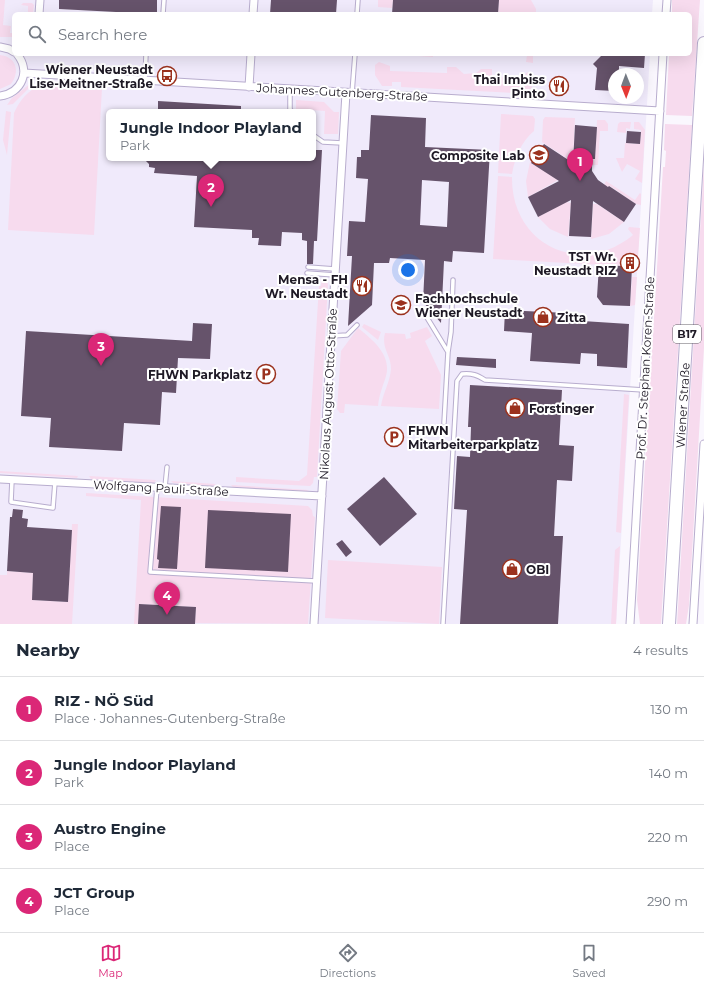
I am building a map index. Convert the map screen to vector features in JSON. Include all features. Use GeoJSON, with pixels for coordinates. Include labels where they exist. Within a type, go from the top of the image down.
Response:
{"type":"FeatureCollection","features":[{"type":"Feature","properties":{"kind":"main road","name":"Wiener Straße"},"geometry":{"type":"LineString","coordinates":[[669,624],[704,43]]}},
{"type":"Feature","properties":{"kind":"street"},"geometry":{"type":"LineString","coordinates":[[39,12],[40,0]]}},
{"type":"Feature","properties":{"kind":"street"},"geometry":{"type":"LineString","coordinates":[[253,12],[254,0]]}},
{"type":"Feature","properties":{"kind":"street"},"geometry":{"type":"LineString","coordinates":[[666,12],[667,0]]}},
{"type":"Feature","properties":{"kind":"street"},"geometry":{"type":"LineString","coordinates":[[0,47],[12,51]]}},
{"type":"Feature","properties":{"kind":"street"},"geometry":{"type":"LineString","coordinates":[[0,96],[8,95],[17,89],[22,81],[24,74],[22,62],[19,56]]}},
{"type":"Feature","properties":{"kind":"street"},"geometry":{"type":"LineString","coordinates":[[249,87],[251,56]]}},
{"type":"Feature","properties":{"kind":"street","name":"Prof. Dr. Stephan Koren-Straße"},"geometry":{"type":"LineString","coordinates":[[630,624],[663,56]]}},
{"type":"Feature","properties":{"kind":"street","name":"Johannes-Gutenberg-Straße"},"geometry":{"type":"LineString","coordinates":[[24,74],[660,111]]}},
{"type":"Feature","properties":{"kind":"street","name":"Nikolaus August Otto-Straße"},"geometry":{"type":"LineString","coordinates":[[314,624],[342,143],[349,93]]}},
{"type":"Feature","properties":{"kind":"street"},"geometry":{"type":"LineString","coordinates":[[693,624],[704,444]]}},
{"type":"Feature","properties":{"kind":"street","name":"Wolfgang Pauli-Straße"},"geometry":{"type":"LineString","coordinates":[[0,479],[322,496]]}},
{"type":"Feature","properties":{"kind":"lane"},"geometry":{"type":"LineString","coordinates":[[163,12],[164,0]]}},
{"type":"Feature","properties":{"kind":"lane"},"geometry":{"type":"LineString","coordinates":[[357,12],[358,0]]}},
{"type":"Feature","properties":{"kind":"lane"},"geometry":{"type":"LineString","coordinates":[[145,81],[146,56]]}},
{"type":"Feature","properties":{"kind":"lane"},"geometry":{"type":"LineString","coordinates":[[349,93],[355,56]]}},
{"type":"Feature","properties":{"kind":"lane"},"geometry":{"type":"LineString","coordinates":[[290,89],[290,109]]}},
{"type":"Feature","properties":{"kind":"lane"},"geometry":{"type":"LineString","coordinates":[[316,137],[323,142],[342,143]]}},
{"type":"Feature","properties":{"kind":"lane"},"geometry":{"type":"LineString","coordinates":[[308,267],[335,272]]}},
{"type":"Feature","properties":{"kind":"lane"},"geometry":{"type":"LineString","coordinates":[[307,273],[335,272]]}},
{"type":"Feature","properties":{"kind":"lane"},"geometry":{"type":"LineString","coordinates":[[444,423],[448,352],[451,332],[453,280]]}},
{"type":"Feature","properties":{"kind":"lane"},"geometry":{"type":"LineString","coordinates":[[423,311],[448,352]]}},
{"type":"Feature","properties":{"kind":"lane"},"geometry":{"type":"LineString","coordinates":[[331,336],[347,335],[356,325]]}},
{"type":"Feature","properties":{"kind":"lane"},"geometry":{"type":"LineString","coordinates":[[443,624],[457,381],[462,374],[469,373],[485,380],[644,390]]}},
{"type":"Feature","properties":{"kind":"lane"},"geometry":{"type":"LineString","coordinates":[[165,488],[167,467]]}},
{"type":"Feature","properties":{"kind":"lane"},"geometry":{"type":"LineString","coordinates":[[12,480],[11,502],[54,508],[55,482]]}},
{"type":"Feature","properties":{"kind":"lane"},"geometry":{"type":"LineString","coordinates":[[157,488],[150,572],[317,581]]}},
{"type":"Feature","properties":{"kind":"shaded area"},"geometry":{"type":"Polygon","coordinates":[[[0,0],[653,0],[652,12],[12,12],[12,56],[650,56],[616,624],[0,624],[0,0]]]}},
{"type":"Feature","properties":{"kind":"shaded area"},"geometry":{"type":"Polygon","coordinates":[[[0,0],[5,0],[3,25],[11,26],[10,33],[12,33],[12,37],[0,37],[0,0]]]}},
{"type":"Feature","properties":{"kind":"shaded area"},"geometry":{"type":"Polygon","coordinates":[[[378,0],[393,0],[392,8],[378,7],[378,0]]]}},
{"type":"Feature","properties":{"kind":"shaded area"},"geometry":{"type":"Polygon","coordinates":[[[499,0],[531,0],[536,9],[536,12],[498,12],[499,0]]]}},
{"type":"Feature","properties":{"kind":"shaded area"},"geometry":{"type":"Polygon","coordinates":[[[672,0],[700,0],[692,116],[666,115],[669,56],[692,56],[692,12],[672,12],[672,0]]]}},
{"type":"Feature","properties":{"kind":"shaded area"},"geometry":{"type":"Polygon","coordinates":[[[23,3],[32,3],[34,5],[33,12],[28,12],[28,6],[21,5],[23,3]]]}},
{"type":"Feature","properties":{"kind":"shaded area"},"geometry":{"type":"Polygon","coordinates":[[[0,55],[6,56],[10,59],[16,70],[11,84],[0,89],[0,55]]]}},
{"type":"Feature","properties":{"kind":"shaded area"},"geometry":{"type":"Polygon","coordinates":[[[527,56],[533,56],[533,63],[526,62],[527,56]]]}},
{"type":"Feature","properties":{"kind":"shaded area"},"geometry":{"type":"Polygon","coordinates":[[[379,62],[390,66],[390,71],[447,73],[447,67],[456,67],[464,74],[476,73],[481,69],[492,69],[492,77],[525,78],[526,73],[530,72],[533,74],[531,94],[401,87],[401,82],[392,82],[392,86],[382,86],[375,75],[375,65],[379,62]]]}},
{"type":"Feature","properties":{"kind":"shaded area"},"geometry":{"type":"Polygon","coordinates":[[[31,83],[32,85],[13,104],[7,105],[12,98],[31,83]]]}},
{"type":"Feature","properties":{"kind":"shaded area"},"geometry":{"type":"Polygon","coordinates":[[[41,85],[102,88],[94,235],[8,230],[14,113],[25,96],[41,85]]]}},
{"type":"Feature","properties":{"kind":"shaded area"},"geometry":{"type":"Polygon","coordinates":[[[296,100],[324,102],[334,112],[339,112],[338,134],[324,134],[325,111],[316,110],[316,109],[296,109],[296,100]]]}},
{"type":"Feature","properties":{"kind":"shaded area"},"geometry":{"type":"Polygon","coordinates":[[[6,111],[11,112],[7,155],[3,140],[6,111]]]}},
{"type":"Feature","properties":{"kind":"shaded area"},"geometry":{"type":"Polygon","coordinates":[[[501,114],[533,116],[535,119],[534,131],[529,135],[519,150],[512,174],[498,173],[501,114]]]}},
{"type":"Feature","properties":{"kind":"shaded area"},"geometry":{"type":"Polygon","coordinates":[[[545,117],[575,118],[573,158],[571,161],[542,142],[543,120],[545,117]]]}},
{"type":"Feature","properties":{"kind":"shaded area"},"geometry":{"type":"Polygon","coordinates":[[[597,120],[605,120],[608,124],[608,131],[600,131],[598,165],[592,165],[592,159],[595,159],[597,120]]]}},
{"type":"Feature","properties":{"kind":"shaded area"},"geometry":{"type":"Polygon","coordinates":[[[620,122],[631,122],[630,129],[626,128],[626,133],[617,132],[618,124],[620,122]]]}},
{"type":"Feature","properties":{"kind":"shaded area"},"geometry":{"type":"Polygon","coordinates":[[[634,122],[639,122],[645,130],[642,183],[635,179],[640,171],[627,164],[622,172],[616,158],[624,158],[625,143],[640,144],[641,130],[634,129],[634,122]]]}},
{"type":"Feature","properties":{"kind":"shaded area"},"geometry":{"type":"Polygon","coordinates":[[[665,124],[692,125],[661,624],[640,624],[637,600],[663,167],[665,167],[666,151],[664,150],[665,124]]]}},
{"type":"Feature","properties":{"kind":"shaded area"},"geometry":{"type":"Polygon","coordinates":[[[530,162],[558,180],[528,197],[526,181],[530,162]]]}},
{"type":"Feature","properties":{"kind":"shaded area"},"geometry":{"type":"Polygon","coordinates":[[[704,164],[704,348],[689,605],[686,624],[677,624],[704,164]]]}},
{"type":"Feature","properties":{"kind":"shaded area"},"geometry":{"type":"Polygon","coordinates":[[[498,176],[512,177],[515,201],[523,221],[536,237],[553,248],[572,253],[592,254],[613,248],[633,235],[628,229],[629,227],[640,228],[638,257],[623,256],[622,266],[493,259],[498,176]]]}},
{"type":"Feature","properties":{"kind":"shaded area"},"geometry":{"type":"Polygon","coordinates":[[[606,181],[635,200],[640,193],[641,205],[636,204],[610,186],[608,187],[604,185],[606,181]]]}},
{"type":"Feature","properties":{"kind":"shaded area"},"geometry":{"type":"Polygon","coordinates":[[[566,202],[571,203],[568,237],[550,229],[538,217],[566,202]]]}},
{"type":"Feature","properties":{"kind":"shaded area"},"geometry":{"type":"Polygon","coordinates":[[[593,204],[597,204],[624,222],[609,234],[591,239],[593,204]]]}},
{"type":"Feature","properties":{"kind":"shaded area"},"geometry":{"type":"Polygon","coordinates":[[[632,277],[637,277],[635,305],[630,306],[632,277]]]}},
{"type":"Feature","properties":{"kind":"shaded area"},"geometry":{"type":"Polygon","coordinates":[[[322,278],[324,278],[328,284],[317,477],[314,477],[313,483],[310,486],[236,482],[236,477],[299,481],[307,475],[319,286],[321,286],[322,278]]]}},
{"type":"Feature","properties":{"kind":"shaded area"},"geometry":{"type":"Polygon","coordinates":[[[364,324],[381,332],[378,340],[362,327],[364,324]]]}},
{"type":"Feature","properties":{"kind":"shaded area"},"geometry":{"type":"Polygon","coordinates":[[[427,327],[432,336],[425,341],[441,375],[439,409],[381,406],[391,369],[390,359],[384,343],[385,333],[405,334],[406,339],[411,338],[410,333],[427,327]]]}},
{"type":"Feature","properties":{"kind":"shaded area"},"geometry":{"type":"Polygon","coordinates":[[[358,328],[380,348],[386,361],[386,376],[378,406],[345,404],[344,413],[340,413],[337,409],[341,351],[358,328]]]}},
{"type":"Feature","properties":{"kind":"shaded area"},"geometry":{"type":"Polygon","coordinates":[[[624,394],[629,395],[621,533],[616,532],[624,394]]]}},
{"type":"Feature","properties":{"kind":"shaded area"},"geometry":{"type":"Polygon","coordinates":[[[0,471],[78,476],[77,478],[0,473],[0,471]]]}},
{"type":"Feature","properties":{"kind":"shaded area"},"geometry":{"type":"Polygon","coordinates":[[[89,476],[156,480],[154,483],[91,479],[89,476]]]}},
{"type":"Feature","properties":{"kind":"shaded area"},"geometry":{"type":"Polygon","coordinates":[[[171,481],[216,484],[213,486],[173,483],[171,481]]]}},
{"type":"Feature","properties":{"kind":"shaded area"},"geometry":{"type":"Polygon","coordinates":[[[231,485],[309,490],[304,492],[233,487],[231,485]]]}},
{"type":"Feature","properties":{"kind":"shaded area"},"geometry":{"type":"Polygon","coordinates":[[[86,493],[308,506],[312,510],[313,516],[315,517],[308,624],[195,623],[196,607],[139,604],[138,624],[134,624],[141,500],[86,496],[86,493]]]}},
{"type":"Feature","properties":{"kind":"shaded area"},"geometry":{"type":"Polygon","coordinates":[[[72,524],[78,524],[72,624],[0,624],[0,575],[7,575],[7,571],[33,573],[32,600],[68,602],[72,524]]]}},
{"type":"Feature","properties":{"kind":"shaded area"},"geometry":{"type":"Polygon","coordinates":[[[620,546],[616,624],[611,624],[615,550],[620,546]]]}},
{"type":"Feature","properties":{"kind":"shaded area"},"geometry":{"type":"Polygon","coordinates":[[[328,560],[442,567],[439,624],[325,618],[328,560]]]}},
{"type":"Feature","properties":{"kind":"building"},"geometry":{"type":"Polygon","coordinates":[[[59,0],[157,0],[157,12],[116,12],[59,9],[59,0]]]}},
{"type":"Feature","properties":{"kind":"building"},"geometry":{"type":"Polygon","coordinates":[[[271,0],[337,0],[336,12],[270,12],[271,0]]]}},
{"type":"Feature","properties":{"kind":"building"},"geometry":{"type":"Polygon","coordinates":[[[393,0],[499,0],[498,12],[392,12],[393,0]]]}},
{"type":"Feature","properties":{"kind":"building"},"geometry":{"type":"Polygon","coordinates":[[[601,56],[645,56],[644,68],[619,66],[619,68],[608,68],[608,91],[595,90],[597,68],[593,64],[601,56]]]}},
{"type":"Feature","properties":{"kind":"building"},"geometry":{"type":"Polygon","coordinates":[[[559,84],[566,85],[566,92],[559,92],[559,84]]]}},
{"type":"Feature","properties":{"kind":"building"},"geometry":{"type":"Polygon","coordinates":[[[158,101],[241,106],[241,109],[158,109],[158,101]]]}},
{"type":"Feature","properties":{"kind":"building","name":"Fachhochschule Wiener Neustadt"},"geometry":{"type":"Polygon","coordinates":[[[371,115],[426,118],[425,147],[490,150],[484,253],[453,251],[452,262],[444,261],[441,323],[423,302],[425,260],[390,258],[389,263],[374,263],[372,305],[348,326],[352,256],[347,256],[349,221],[365,222],[368,179],[356,178],[357,157],[361,157],[361,150],[369,150],[371,115]],[[422,180],[420,225],[447,227],[449,182],[422,180]]]}},
{"type":"Feature","properties":{"kind":"building"},"geometry":{"type":"Polygon","coordinates":[[[575,125],[597,127],[595,159],[592,159],[592,171],[598,180],[636,204],[624,222],[593,201],[591,237],[569,236],[571,200],[538,217],[528,197],[559,181],[531,163],[544,144],[573,163],[575,125]]]}},
{"type":"Feature","properties":{"kind":"building"},"geometry":{"type":"Polygon","coordinates":[[[627,131],[641,132],[640,144],[626,143],[627,131]]]}},
{"type":"Feature","properties":{"kind":"building"},"geometry":{"type":"Polygon","coordinates":[[[316,150],[322,150],[317,241],[314,241],[313,264],[307,264],[307,241],[302,240],[302,233],[282,232],[281,246],[258,245],[259,238],[252,238],[252,230],[194,227],[197,176],[154,173],[155,168],[149,167],[149,164],[146,161],[316,161],[316,150]]]}},
{"type":"Feature","properties":{"kind":"building"},"geometry":{"type":"Polygon","coordinates":[[[622,259],[638,259],[637,267],[632,267],[630,306],[603,305],[597,297],[599,265],[622,266],[622,259]]]}},
{"type":"Feature","properties":{"kind":"building"},"geometry":{"type":"Polygon","coordinates":[[[505,310],[568,313],[567,320],[629,324],[627,368],[597,366],[597,354],[581,353],[580,364],[530,361],[532,333],[504,331],[505,310]]]}},
{"type":"Feature","properties":{"kind":"building"},"geometry":{"type":"Polygon","coordinates":[[[193,323],[212,324],[210,359],[178,358],[176,393],[162,392],[160,425],[124,423],[122,451],[49,447],[51,418],[21,416],[26,331],[192,341],[193,323]]]}},
{"type":"Feature","properties":{"kind":"building"},"geometry":{"type":"Polygon","coordinates":[[[457,357],[496,359],[496,368],[456,365],[457,357]]]}},
{"type":"Feature","properties":{"kind":"building"},"geometry":{"type":"Polygon","coordinates":[[[470,385],[562,390],[559,445],[574,446],[572,481],[557,480],[554,536],[563,536],[558,624],[460,624],[467,510],[454,509],[457,456],[470,457],[471,427],[468,427],[470,385]]]}},
{"type":"Feature","properties":{"kind":"building"},"geometry":{"type":"Polygon","coordinates":[[[384,477],[417,514],[380,546],[347,509],[384,477]]]}},
{"type":"Feature","properties":{"kind":"building"},"geometry":{"type":"Polygon","coordinates":[[[161,506],[181,507],[177,569],[158,568],[159,560],[157,559],[161,506]]]}},
{"type":"Feature","properties":{"kind":"building"},"geometry":{"type":"Polygon","coordinates":[[[13,509],[23,510],[22,518],[28,519],[27,527],[72,530],[68,602],[32,600],[33,573],[7,571],[10,517],[12,517],[13,509]]]}},
{"type":"Feature","properties":{"kind":"building"},"geometry":{"type":"Polygon","coordinates":[[[208,510],[291,514],[288,572],[205,568],[208,510]]]}},
{"type":"Feature","properties":{"kind":"building"},"geometry":{"type":"Polygon","coordinates":[[[342,540],[352,552],[346,557],[336,544],[342,540]]]}},
{"type":"Feature","properties":{"kind":"building"},"geometry":{"type":"Polygon","coordinates":[[[139,604],[196,607],[195,624],[138,624],[139,604]]]}},
{"type":"Feature","properties":{"kind":"place","name":"Wiener Neustadt Lise-Meitner-Straße"},"geometry":{"type":"Point","coordinates":[167,76]}},
{"type":"Feature","properties":{"kind":"place","name":"Thai Imbiss Pinto"},"geometry":{"type":"Point","coordinates":[559,86]}},
{"type":"Feature","properties":{"kind":"place","name":"Composite Lab"},"geometry":{"type":"Point","coordinates":[539,155]}},
{"type":"Feature","properties":{"kind":"place","name":"RIZ - NÖ Süd"},"geometry":{"type":"Point","coordinates":[580,181]}},
{"type":"Feature","properties":{"kind":"place","name":"Jungle Indoor Playland"},"geometry":{"type":"Point","coordinates":[211,207]}},
{"type":"Feature","properties":{"kind":"place","name":"TST Wr. Neustadt RIZ"},"geometry":{"type":"Point","coordinates":[630,263]}},
{"type":"Feature","properties":{"kind":"place","name":"Mensa - FH Wr. Neustadt"},"geometry":{"type":"Point","coordinates":[362,286]}},
{"type":"Feature","properties":{"kind":"place","name":"Fachhochschule Wiener Neustadt"},"geometry":{"type":"Point","coordinates":[401,305]}},
{"type":"Feature","properties":{"kind":"place","name":"Zitta"},"geometry":{"type":"Point","coordinates":[543,317]}},
{"type":"Feature","properties":{"kind":"place","name":"Austro Engine"},"geometry":{"type":"Point","coordinates":[101,366]}},
{"type":"Feature","properties":{"kind":"place","name":"FHWN Parkplatz"},"geometry":{"type":"Point","coordinates":[266,374]}},
{"type":"Feature","properties":{"kind":"place","name":"Forstinger"},"geometry":{"type":"Point","coordinates":[515,408]}},
{"type":"Feature","properties":{"kind":"place","name":"FHWN Mitarbeiterparkplatz"},"geometry":{"type":"Point","coordinates":[394,437]}},
{"type":"Feature","properties":{"kind":"place","name":"OBI"},"geometry":{"type":"Point","coordinates":[512,569]}},
{"type":"Feature","properties":{"kind":"place","name":"JCT Group"},"geometry":{"type":"Point","coordinates":[167,615]}}]}
